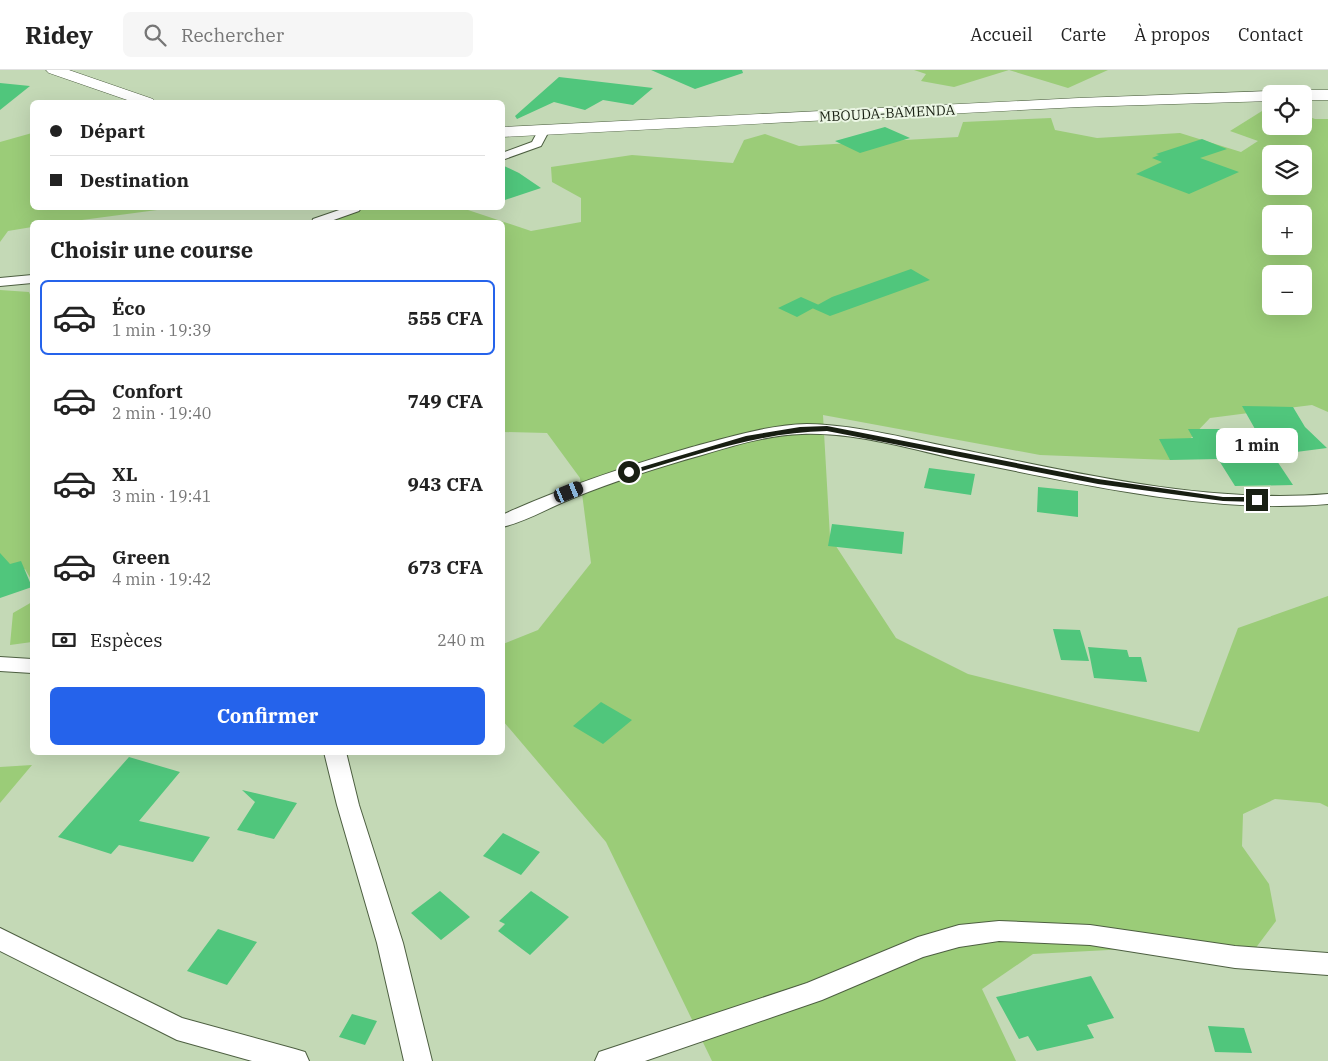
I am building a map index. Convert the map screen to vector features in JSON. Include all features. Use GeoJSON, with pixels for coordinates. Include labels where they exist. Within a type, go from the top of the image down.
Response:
{"type":"FeatureCollection","features":[{"type":"Feature","properties":{"kind":"highway"},"geometry":{"type":"LineString","coordinates":[[54,70],[141,100]]}},
{"type":"Feature","properties":{"kind":"highway"},"geometry":{"type":"LineString","coordinates":[[1312,95],[1328,95]]}},
{"type":"Feature","properties":{"kind":"highway","name":"MBOUDA-BAMENDA"},"geometry":{"type":"LineString","coordinates":[[505,132],[818,118],[1140,99],[1262,96]]}},
{"type":"Feature","properties":{"kind":"street"},"geometry":{"type":"LineString","coordinates":[[505,157],[537,144],[543,131]]}},
{"type":"Feature","properties":{"kind":"street"},"geometry":{"type":"LineString","coordinates":[[323,220],[350,210]]}},
{"type":"Feature","properties":{"kind":"street"},"geometry":{"type":"LineString","coordinates":[[0,282],[30,279]]}},
{"type":"Feature","properties":{"kind":"street"},"geometry":{"type":"LineString","coordinates":[[505,521],[586,486],[653,464],[746,438],[800,429],[827,429],[860,434],[1098,482],[1166,492],[1223,499],[1328,499]]}},
{"type":"Feature","properties":{"kind":"street"},"geometry":{"type":"LineString","coordinates":[[0,664],[30,666]]}},
{"type":"Feature","properties":{"kind":"street"},"geometry":{"type":"LineString","coordinates":[[336,755],[348,805],[390,943],[418,1061]]}},
{"type":"Feature","properties":{"kind":"street"},"geometry":{"type":"LineString","coordinates":[[609,1061],[813,992],[918,948],[969,934],[998,931],[1090,935],[1235,957],[1328,964]]}},
{"type":"Feature","properties":{"kind":"street"},"geometry":{"type":"LineString","coordinates":[[0,939],[177,1028],[295,1061]]}},
{"type":"Feature","properties":{"kind":"green space"},"geometry":{"type":"Polygon","coordinates":[[[914,70],[1009,70],[954,87],[921,81],[926,74],[914,70]]]}},
{"type":"Feature","properties":{"kind":"green space"},"geometry":{"type":"Polygon","coordinates":[[[1009,70],[1108,70],[1068,88],[1009,70]]]}},
{"type":"Feature","properties":{"kind":"green space"},"geometry":{"type":"Polygon","coordinates":[[[1262,111],[1262,135],[1312,135],[1312,118],[1328,119],[1328,412],[1312,405],[1210,418],[1170,460],[1040,455],[823,415],[830,537],[896,638],[968,674],[1199,732],[1238,628],[1328,596],[1328,807],[1320,803],[1275,799],[1243,814],[1242,846],[1269,884],[1276,921],[1255,949],[1165,947],[1033,954],[982,989],[1016,1061],[712,1061],[606,842],[505,723],[505,643],[538,630],[591,563],[580,478],[547,433],[505,432],[505,222],[531,231],[581,222],[581,198],[552,182],[551,167],[632,155],[733,163],[744,140],[765,134],[799,146],[958,137],[963,122],[1051,118],[1055,130],[1097,138],[1180,133],[1241,152],[1258,141],[1230,131],[1262,111]]]}},
{"type":"Feature","properties":{"kind":"green space"},"geometry":{"type":"Polygon","coordinates":[[[30,134],[30,210],[157,210],[82,220],[30,220],[30,227],[8,231],[0,242],[0,142],[30,134]]]}},
{"type":"Feature","properties":{"kind":"green space"},"geometry":{"type":"Polygon","coordinates":[[[360,210],[468,210],[498,220],[335,220],[360,210]]]}},
{"type":"Feature","properties":{"kind":"green space"},"geometry":{"type":"Polygon","coordinates":[[[0,290],[29,292],[30,295],[30,578],[25,569],[1,576],[0,290]]]}},
{"type":"Feature","properties":{"kind":"green space"},"geometry":{"type":"Polygon","coordinates":[[[30,603],[30,642],[10,645],[13,613],[30,603]]]}},
{"type":"Feature","properties":{"kind":"green space"},"geometry":{"type":"Polygon","coordinates":[[[32,765],[0,803],[0,767],[32,765]]]}},
{"type":"Feature","properties":{"kind":"building"},"geometry":{"type":"Polygon","coordinates":[[[651,70],[742,70],[743,73],[695,89],[651,70]]]}},
{"type":"Feature","properties":{"kind":"building"},"geometry":{"type":"Polygon","coordinates":[[[559,77],[653,88],[633,105],[603,100],[585,110],[554,102],[517,119],[515,116],[559,77]]]}},
{"type":"Feature","properties":{"kind":"building"},"geometry":{"type":"Polygon","coordinates":[[[0,83],[30,86],[0,110],[0,83]]]}},
{"type":"Feature","properties":{"kind":"building"},"geometry":{"type":"Polygon","coordinates":[[[885,127],[910,138],[860,153],[835,141],[885,127]]]}},
{"type":"Feature","properties":{"kind":"building"},"geometry":{"type":"Polygon","coordinates":[[[1202,139],[1227,149],[1200,158],[1239,172],[1189,194],[1136,174],[1162,162],[1152,158],[1159,155],[1156,154],[1202,139]]]}},
{"type":"Feature","properties":{"kind":"building"},"geometry":{"type":"Polygon","coordinates":[[[505,166],[519,173],[541,188],[505,200],[505,166]]]}},
{"type":"Feature","properties":{"kind":"building"},"geometry":{"type":"Polygon","coordinates":[[[911,269],[930,280],[830,316],[812,308],[832,297],[911,269]]]}},
{"type":"Feature","properties":{"kind":"building"},"geometry":{"type":"Polygon","coordinates":[[[801,297],[819,305],[797,317],[778,308],[801,297]]]}},
{"type":"Feature","properties":{"kind":"building"},"geometry":{"type":"Polygon","coordinates":[[[1242,406],[1293,407],[1305,427],[1327,448],[1273,455],[1293,485],[1235,486],[1218,459],[1170,460],[1159,439],[1193,438],[1188,429],[1255,429],[1242,406]]]}},
{"type":"Feature","properties":{"kind":"building"},"geometry":{"type":"Polygon","coordinates":[[[929,468],[975,474],[971,495],[924,488],[929,468]]]}},
{"type":"Feature","properties":{"kind":"building"},"geometry":{"type":"Polygon","coordinates":[[[1038,487],[1078,491],[1078,517],[1037,512],[1038,487]]]}},
{"type":"Feature","properties":{"kind":"building"},"geometry":{"type":"Polygon","coordinates":[[[832,524],[904,532],[902,554],[828,546],[832,524]]]}},
{"type":"Feature","properties":{"kind":"building"},"geometry":{"type":"Polygon","coordinates":[[[0,553],[10,564],[21,561],[30,582],[30,588],[0,598],[0,553]]]}},
{"type":"Feature","properties":{"kind":"building"},"geometry":{"type":"Polygon","coordinates":[[[1053,629],[1080,630],[1089,661],[1061,660],[1053,629]]]}},
{"type":"Feature","properties":{"kind":"building"},"geometry":{"type":"Polygon","coordinates":[[[1088,647],[1127,650],[1129,657],[1141,657],[1147,682],[1094,678],[1088,647]]]}},
{"type":"Feature","properties":{"kind":"building"},"geometry":{"type":"Polygon","coordinates":[[[601,702],[632,720],[603,744],[573,726],[601,702]]]}},
{"type":"Feature","properties":{"kind":"building"},"geometry":{"type":"Polygon","coordinates":[[[129,757],[180,772],[139,821],[210,837],[193,862],[119,845],[111,854],[58,837],[129,757]]]}},
{"type":"Feature","properties":{"kind":"building"},"geometry":{"type":"Polygon","coordinates":[[[242,790],[297,803],[274,839],[237,830],[255,802],[242,790]]]}},
{"type":"Feature","properties":{"kind":"building"},"geometry":{"type":"Polygon","coordinates":[[[503,833],[540,852],[521,875],[483,856],[503,833]]]}},
{"type":"Feature","properties":{"kind":"building"},"geometry":{"type":"Polygon","coordinates":[[[440,891],[470,917],[441,940],[411,913],[440,891]]]}},
{"type":"Feature","properties":{"kind":"building"},"geometry":{"type":"Polygon","coordinates":[[[531,891],[569,917],[530,955],[498,931],[505,924],[499,921],[531,891]]]}},
{"type":"Feature","properties":{"kind":"building"},"geometry":{"type":"Polygon","coordinates":[[[218,929],[257,942],[227,985],[187,971],[218,929]]]}},
{"type":"Feature","properties":{"kind":"building"},"geometry":{"type":"Polygon","coordinates":[[[1091,976],[1114,1018],[1087,1025],[1094,1038],[1037,1051],[1028,1036],[1019,1039],[996,997],[1091,976]]]}},
{"type":"Feature","properties":{"kind":"building"},"geometry":{"type":"Polygon","coordinates":[[[352,1014],[377,1021],[365,1045],[339,1037],[352,1014]]]}},
{"type":"Feature","properties":{"kind":"building"},"geometry":{"type":"Polygon","coordinates":[[[1208,1026],[1244,1028],[1252,1053],[1215,1052],[1208,1026]]]}},
{"type":"Feature","properties":{"kind":"route"},"geometry":{"type":"LineString","coordinates":[[629,472],[746,438],[800,429],[827,429],[1098,482],[1223,499],[1257,500]]}}]}
